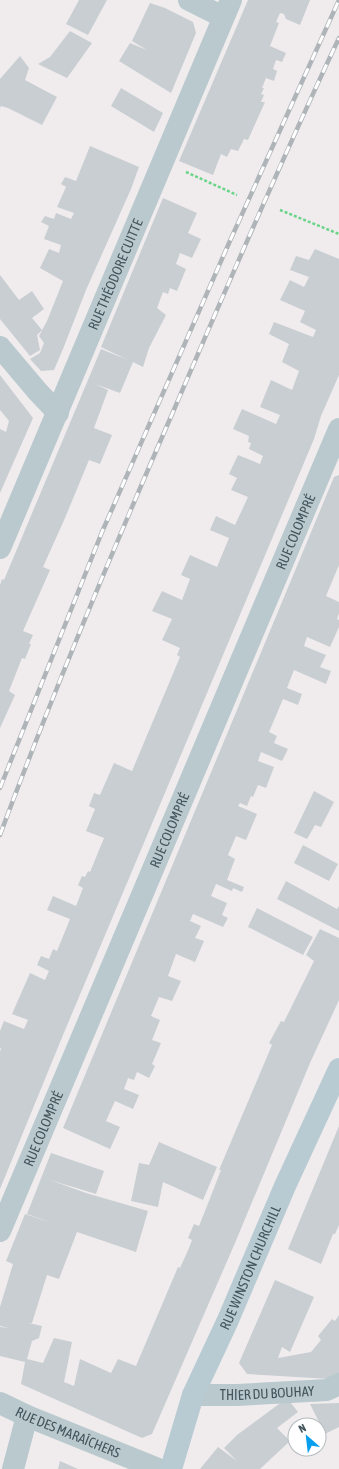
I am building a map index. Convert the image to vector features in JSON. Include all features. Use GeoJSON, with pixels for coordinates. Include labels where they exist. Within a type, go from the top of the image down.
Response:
{"type":"FeatureCollection","features":[{"type":"Feature","properties":{"kind":"main road","name":"RUE WINSTON CHURCHILL"},"geometry":{"type":"LineString","coordinates":[[171,1469],[193,1395],[228,1320],[285,1186],[339,1069]]}},
{"type":"Feature","properties":{"kind":"street"},"geometry":{"type":"LineString","coordinates":[[189,0],[227,8]]}},
{"type":"Feature","properties":{"kind":"street","name":"RUE THÉODORE CUITTE"},"geometry":{"type":"LineString","coordinates":[[0,548],[227,8]]}},
{"type":"Feature","properties":{"kind":"street"},"geometry":{"type":"LineString","coordinates":[[0,347],[58,413]]}},
{"type":"Feature","properties":{"kind":"street","name":"RUE COLOMPRÉ"},"geometry":{"type":"LineString","coordinates":[[0,1231],[335,451],[339,429]]}},
{"type":"Feature","properties":{"kind":"street","name":"THIER DU BOUHAY"},"geometry":{"type":"LineString","coordinates":[[193,1395],[327,1390],[339,1384]]}},
{"type":"Feature","properties":{"kind":"street","name":"RUE DES MARAÎCHERS"},"geometry":{"type":"LineString","coordinates":[[0,1403],[27,1416],[158,1469]]}},
{"type":"Feature","properties":{"kind":"street"},"geometry":{"type":"LineString","coordinates":[[13,1469],[27,1416]]}},
{"type":"Feature","properties":{"kind":"path"},"geometry":{"type":"LineString","coordinates":[[163,160],[177,168],[237,195]]}},
{"type":"Feature","properties":{"kind":"path"},"geometry":{"type":"LineString","coordinates":[[280,210],[339,234]]}},
{"type":"Feature","properties":{"kind":"building"},"geometry":{"type":"Polygon","coordinates":[[[79,0],[107,0],[88,35],[66,24],[79,0]]]}},
{"type":"Feature","properties":{"kind":"building"},"geometry":{"type":"Polygon","coordinates":[[[248,0],[310,0],[300,25],[286,19],[284,14],[280,13],[276,22],[279,23],[270,46],[286,53],[282,62],[276,60],[273,69],[277,71],[274,81],[266,78],[261,94],[264,95],[261,102],[265,102],[248,140],[244,139],[238,151],[231,149],[227,157],[221,154],[213,175],[179,161],[248,0]]]}},
{"type":"Feature","properties":{"kind":"building"},"geometry":{"type":"Polygon","coordinates":[[[150,3],[165,8],[193,22],[196,33],[171,93],[119,61],[130,43],[147,50],[132,41],[150,3]]]}},
{"type":"Feature","properties":{"kind":"building"},"geometry":{"type":"Polygon","coordinates":[[[70,31],[92,43],[67,78],[38,64],[50,57],[70,31]]]}},
{"type":"Feature","properties":{"kind":"building"},"geometry":{"type":"Polygon","coordinates":[[[20,56],[29,68],[25,80],[57,97],[42,125],[8,108],[1,106],[0,108],[0,79],[20,56]]]}},
{"type":"Feature","properties":{"kind":"building"},"geometry":{"type":"Polygon","coordinates":[[[121,88],[163,113],[154,132],[111,106],[121,88]]]}},
{"type":"Feature","properties":{"kind":"building"},"geometry":{"type":"Polygon","coordinates":[[[90,146],[139,167],[131,189],[86,290],[54,370],[41,371],[30,359],[40,353],[44,343],[39,336],[47,321],[63,281],[40,268],[49,249],[59,253],[61,245],[44,239],[49,226],[41,222],[45,216],[54,219],[56,213],[71,219],[74,213],[57,207],[66,187],[61,184],[65,177],[76,181],[90,146]]]}},
{"type":"Feature","properties":{"kind":"building"},"geometry":{"type":"Polygon","coordinates":[[[163,198],[197,213],[188,233],[201,239],[192,258],[180,253],[176,264],[186,269],[177,291],[170,288],[168,294],[163,292],[157,308],[166,315],[149,348],[143,367],[133,362],[120,393],[95,384],[108,390],[94,428],[112,435],[100,464],[89,460],[43,567],[50,570],[23,631],[33,635],[29,644],[31,644],[25,659],[22,658],[9,691],[15,695],[0,728],[0,585],[2,579],[4,580],[101,349],[128,360],[101,347],[163,198]]]}},
{"type":"Feature","properties":{"kind":"building"},"geometry":{"type":"Polygon","coordinates":[[[315,249],[339,259],[339,375],[321,416],[314,439],[63,1035],[0,1189],[0,1031],[4,1021],[24,1029],[28,1020],[12,1014],[30,973],[45,980],[49,971],[37,965],[41,956],[49,959],[53,949],[57,951],[70,919],[47,910],[53,896],[76,906],[83,888],[78,885],[82,876],[85,877],[88,871],[90,872],[104,838],[86,831],[95,809],[89,806],[94,793],[100,795],[114,763],[132,771],[180,657],[177,655],[180,648],[162,640],[172,619],[152,611],[162,591],[182,600],[190,579],[181,575],[190,555],[217,567],[229,538],[210,530],[216,516],[235,525],[248,497],[231,490],[237,478],[229,474],[238,455],[260,464],[263,456],[249,449],[251,443],[248,442],[249,436],[233,429],[242,409],[276,424],[280,415],[260,407],[271,380],[292,390],[299,371],[282,362],[289,344],[269,334],[274,322],[313,337],[316,330],[300,322],[305,311],[280,300],[290,280],[304,287],[309,277],[290,270],[296,256],[309,260],[315,249]]]}},
{"type":"Feature","properties":{"kind":"building"},"geometry":{"type":"Polygon","coordinates":[[[0,275],[19,300],[32,291],[44,309],[32,318],[42,330],[37,335],[40,350],[30,356],[0,319],[0,275]]]}},
{"type":"Feature","properties":{"kind":"building"},"geometry":{"type":"Polygon","coordinates":[[[0,375],[33,418],[0,493],[0,429],[6,432],[9,421],[0,410],[0,375]]]}},
{"type":"Feature","properties":{"kind":"building"},"geometry":{"type":"Polygon","coordinates":[[[339,475],[339,565],[326,596],[339,602],[339,613],[337,619],[339,620],[339,627],[330,647],[307,637],[304,646],[326,655],[320,667],[331,671],[326,684],[294,670],[287,688],[302,694],[298,705],[283,699],[269,732],[277,736],[274,743],[288,749],[282,761],[261,752],[258,761],[274,767],[266,788],[258,785],[247,806],[240,803],[238,806],[257,814],[246,840],[236,836],[228,855],[235,859],[227,880],[244,887],[242,892],[233,888],[232,891],[216,884],[211,896],[227,903],[222,915],[228,918],[223,927],[193,914],[190,921],[201,926],[195,938],[204,941],[195,962],[176,954],[168,976],[181,981],[172,1001],[159,997],[151,1016],[160,1020],[152,1040],[161,1043],[152,1064],[155,1066],[149,1078],[137,1072],[134,1080],[128,1078],[124,1089],[139,1095],[133,1109],[115,1101],[106,1121],[120,1127],[110,1149],[63,1128],[334,477],[339,475]]]}},
{"type":"Feature","properties":{"kind":"building"},"geometry":{"type":"Polygon","coordinates":[[[314,791],[334,802],[321,827],[315,825],[307,839],[294,833],[314,791]]]}},
{"type":"Feature","properties":{"kind":"building"},"geometry":{"type":"Polygon","coordinates":[[[303,845],[338,864],[329,881],[294,863],[303,845]]]}},
{"type":"Feature","properties":{"kind":"building"},"geometry":{"type":"Polygon","coordinates":[[[286,881],[337,909],[339,906],[339,931],[277,899],[286,881]]]}},
{"type":"Feature","properties":{"kind":"building"},"geometry":{"type":"Polygon","coordinates":[[[257,908],[313,937],[303,955],[248,927],[257,908]]]}},
{"type":"Feature","properties":{"kind":"building"},"geometry":{"type":"Polygon","coordinates":[[[320,929],[339,938],[339,1000],[310,1063],[235,1243],[152,1434],[142,1438],[21,1384],[25,1362],[0,1356],[0,1327],[9,1328],[0,1326],[0,1307],[13,1264],[6,1261],[25,1214],[52,1223],[27,1214],[51,1153],[104,1171],[96,1194],[50,1180],[86,1193],[148,1211],[136,1252],[77,1232],[59,1279],[47,1275],[32,1323],[29,1323],[42,1326],[39,1338],[32,1341],[27,1359],[43,1363],[54,1338],[72,1342],[64,1382],[74,1386],[80,1359],[111,1373],[118,1359],[136,1366],[178,1267],[180,1268],[189,1248],[192,1240],[188,1238],[194,1224],[199,1226],[221,1170],[219,1170],[272,1045],[269,1043],[281,1021],[284,1022],[314,961],[306,955],[320,929]]]}},
{"type":"Feature","properties":{"kind":"building"},"geometry":{"type":"Polygon","coordinates":[[[339,1126],[339,1225],[335,1234],[333,1234],[321,1264],[288,1249],[339,1126]]]}},
{"type":"Feature","properties":{"kind":"building"},"geometry":{"type":"Polygon","coordinates":[[[159,1142],[217,1167],[203,1200],[163,1182],[158,1207],[131,1201],[139,1163],[149,1165],[159,1142]]]}},
{"type":"Feature","properties":{"kind":"building"},"geometry":{"type":"Polygon","coordinates":[[[275,1280],[314,1297],[290,1352],[282,1347],[278,1358],[311,1352],[321,1340],[318,1336],[332,1319],[335,1321],[339,1315],[339,1374],[330,1379],[247,1374],[239,1363],[275,1280]]]}},
{"type":"Feature","properties":{"kind":"building"},"geometry":{"type":"Polygon","coordinates":[[[287,1398],[298,1412],[291,1417],[287,1417],[287,1420],[277,1428],[287,1438],[287,1444],[260,1469],[200,1469],[218,1447],[237,1461],[224,1448],[237,1435],[287,1398]]]}},
{"type":"Feature","properties":{"kind":"building"},"geometry":{"type":"Polygon","coordinates":[[[339,1403],[339,1427],[327,1433],[327,1417],[316,1417],[310,1404],[339,1403]]]}},
{"type":"Feature","properties":{"kind":"building"},"geometry":{"type":"Polygon","coordinates":[[[60,1461],[78,1469],[58,1469],[60,1461]]]}},
{"type":"Feature","properties":{"kind":"railway"},"geometry":{"type":"LineString","coordinates":[[0,788],[102,532],[229,243],[339,0]]}},
{"type":"Feature","properties":{"kind":"railway"},"geometry":{"type":"LineString","coordinates":[[0,835],[62,675],[128,517],[254,224],[339,38]]}}]}
